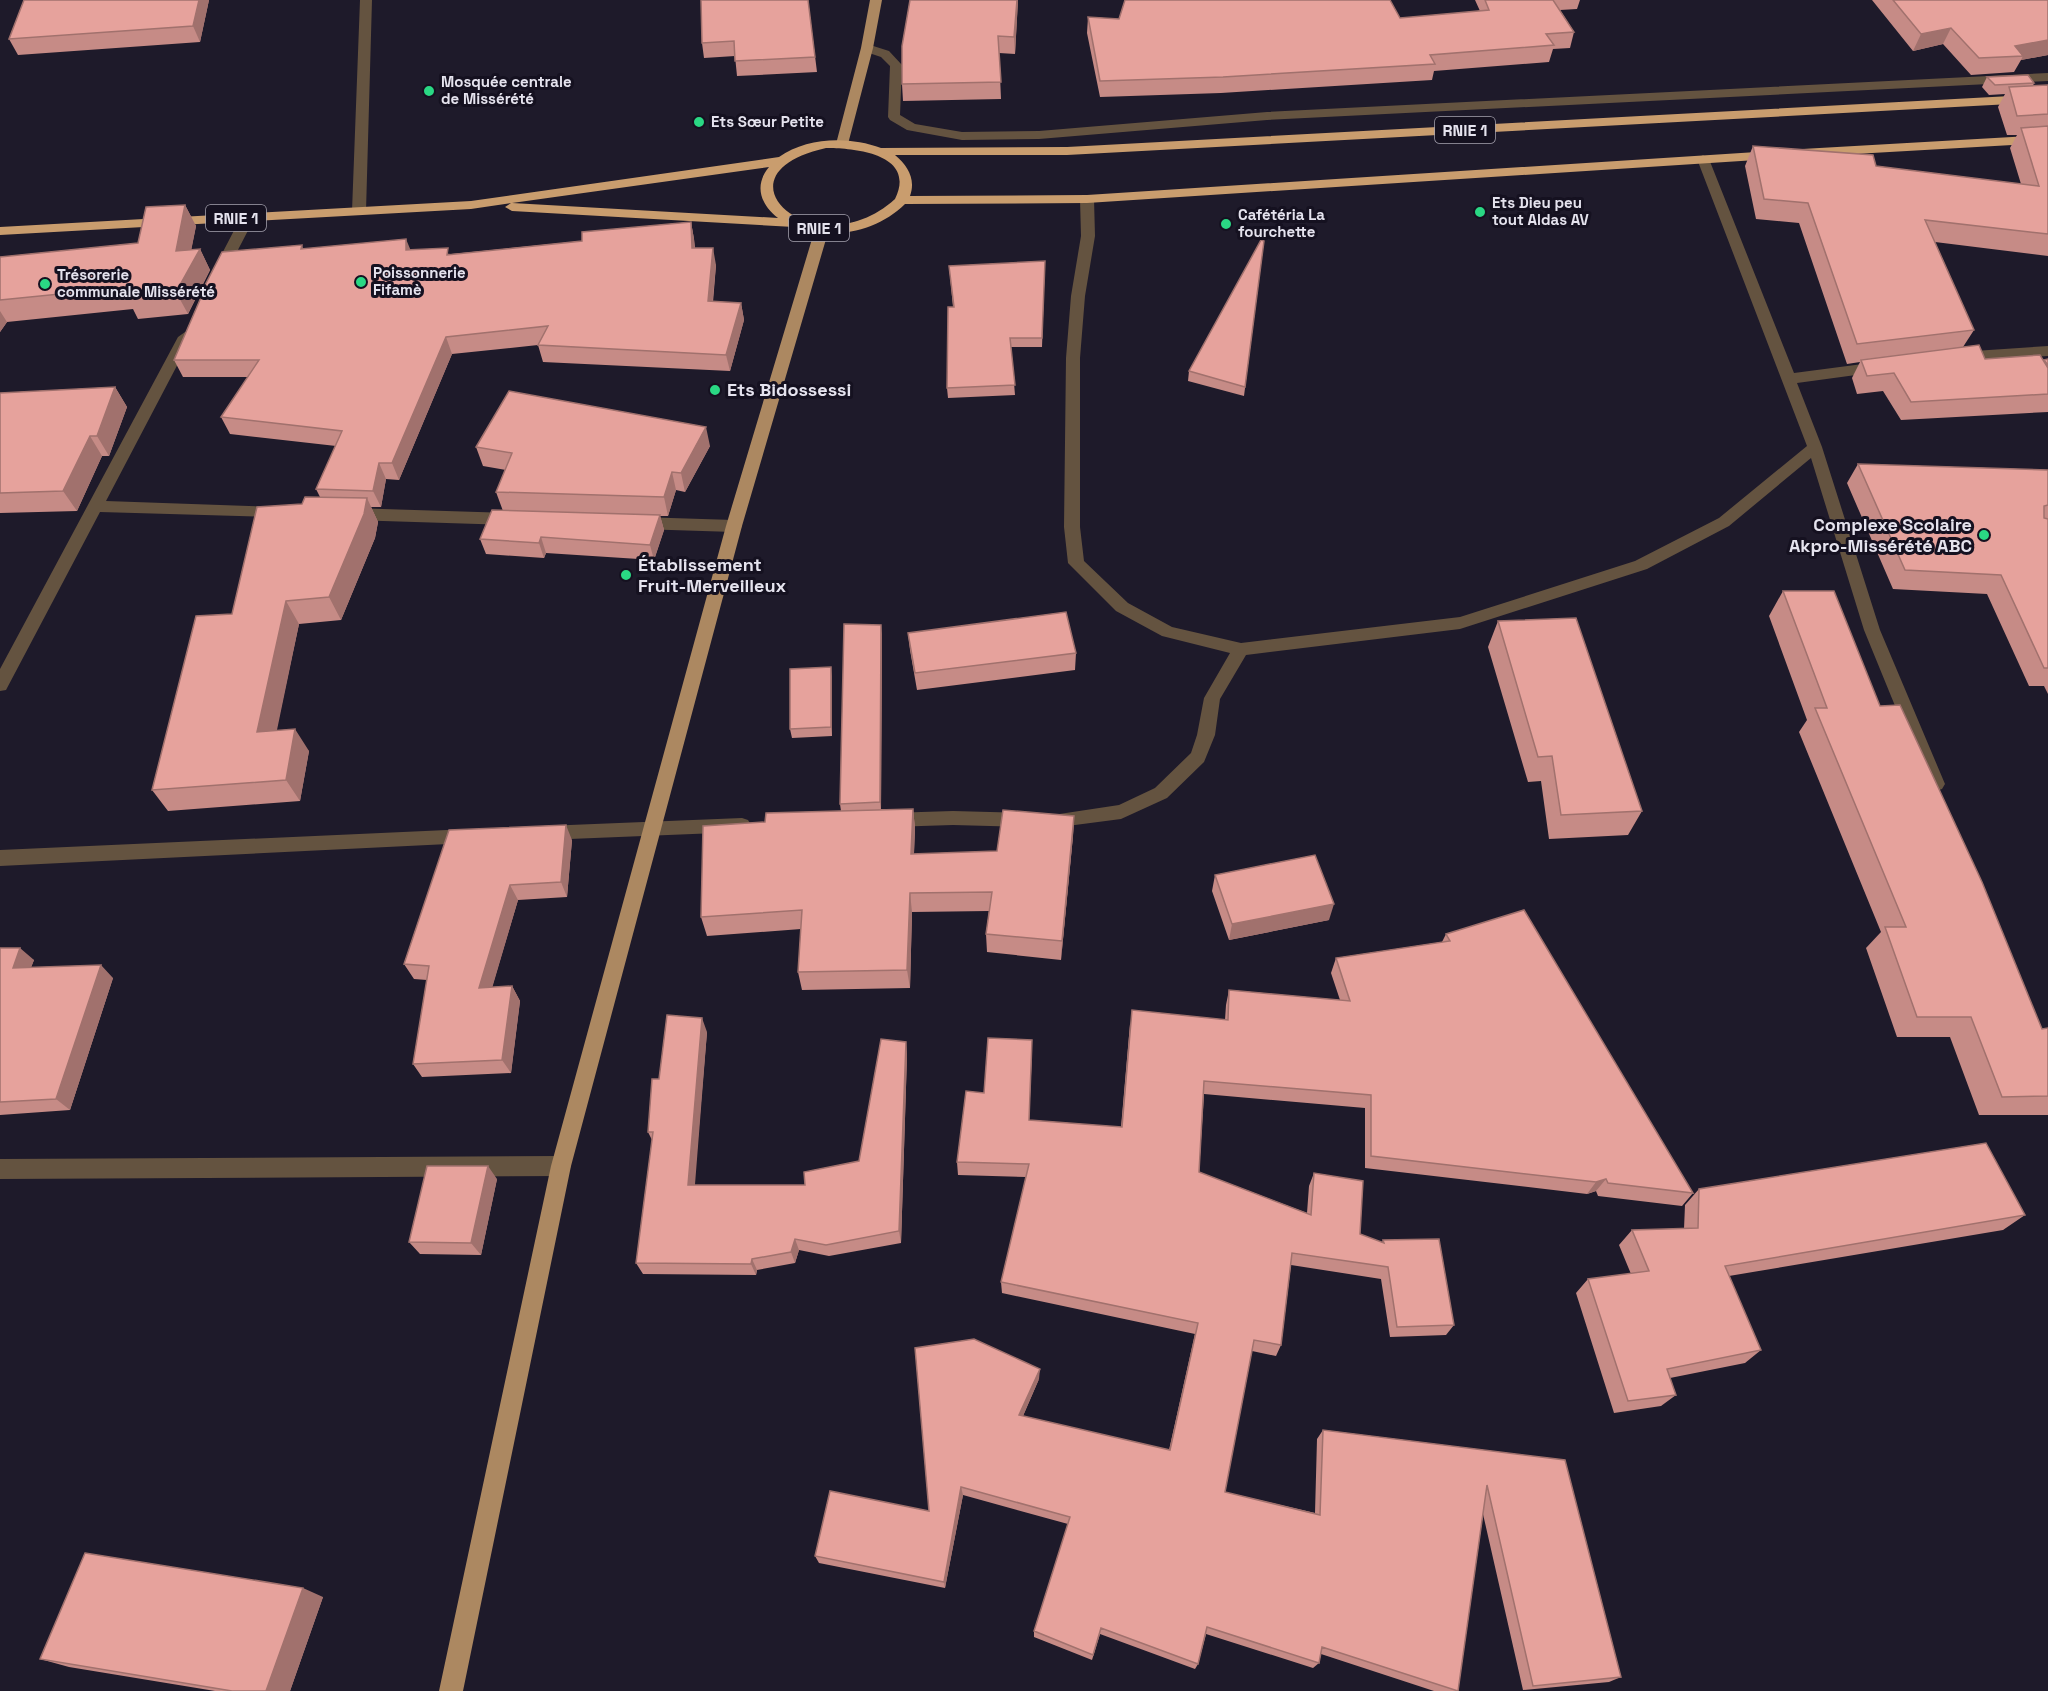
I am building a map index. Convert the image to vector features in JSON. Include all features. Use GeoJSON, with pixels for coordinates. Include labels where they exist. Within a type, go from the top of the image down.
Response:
{"type":"FeatureCollection","features":[{"type":"Feature","properties":{"kind":"highway","name":"RNIE 1"},"geometry":{"type":"LineString","coordinates":[[796,223],[774,211],[765,195],[767,177],[781,161],[801,150],[826,144],[853,144],[882,151],[1067,151],[2048,98]]}},
{"type":"Feature","properties":{"kind":"highway"},"geometry":{"type":"LineString","coordinates":[[902,200],[1087,199],[2048,139]]}},
{"type":"Feature","properties":{"kind":"highway","name":"RNIE 1"},"geometry":{"type":"LineString","coordinates":[[471,205],[796,223],[822,229],[854,227],[883,217],[902,200],[908,182],[901,165],[882,151]]}},
{"type":"Feature","properties":{"kind":"highway","name":"RNIE 1"},"geometry":{"type":"LineString","coordinates":[[0,231],[471,205],[781,161]]}},
{"type":"Feature","properties":{"kind":"main road"},"geometry":{"type":"LineString","coordinates":[[842,144],[867,48],[876,0]]}},
{"type":"Feature","properties":{"kind":"main road"},"geometry":{"type":"LineString","coordinates":[[451,1691],[561,1166],[734,526],[822,229]]}},
{"type":"Feature","properties":{"kind":"street"},"geometry":{"type":"LineString","coordinates":[[359,211],[366,0]]}},
{"type":"Feature","properties":{"kind":"street"},"geometry":{"type":"LineString","coordinates":[[867,48],[885,54],[896,65],[894,117],[911,128],[962,136],[1039,135],[1267,116],[2048,77]]}},
{"type":"Feature","properties":{"kind":"street"},"geometry":{"type":"LineString","coordinates":[[1703,159],[1815,447],[1872,630],[1944,804]]}},
{"type":"Feature","properties":{"kind":"street"},"geometry":{"type":"LineString","coordinates":[[1087,199],[1088,236],[1078,296],[1073,358],[1072,527],[1076,563],[1122,607],[1168,632],[1241,649],[1460,623],[1641,565],[1724,522],[1815,447]]}},
{"type":"Feature","properties":{"kind":"street"},"geometry":{"type":"LineString","coordinates":[[210,289],[248,217]]}},
{"type":"Feature","properties":{"kind":"street"},"geometry":{"type":"LineString","coordinates":[[0,685],[194,320]]}},
{"type":"Feature","properties":{"kind":"street"},"geometry":{"type":"LineString","coordinates":[[1946,359],[2048,351]]}},
{"type":"Feature","properties":{"kind":"street"},"geometry":{"type":"LineString","coordinates":[[1788,379],[1889,366]]}},
{"type":"Feature","properties":{"kind":"street"},"geometry":{"type":"LineString","coordinates":[[97,506],[298,512]]}},
{"type":"Feature","properties":{"kind":"street"},"geometry":{"type":"LineString","coordinates":[[333,513],[534,519]]}},
{"type":"Feature","properties":{"kind":"street"},"geometry":{"type":"LineString","coordinates":[[628,522],[734,526]]}},
{"type":"Feature","properties":{"kind":"street"},"geometry":{"type":"LineString","coordinates":[[872,820],[953,818],[1063,821],[1121,812],[1161,793],[1198,757],[1206,735],[1212,698],[1241,649]]}},
{"type":"Feature","properties":{"kind":"street"},"geometry":{"type":"LineString","coordinates":[[521,834],[756,824]]}},
{"type":"Feature","properties":{"kind":"street"},"geometry":{"type":"LineString","coordinates":[[0,858],[486,835]]}},
{"type":"Feature","properties":{"kind":"street"},"geometry":{"type":"LineString","coordinates":[[0,1169],[561,1166]]}},
{"type":"Feature","properties":{"kind":"building"},"geometry":{"type":"Polygon","coordinates":[[[24,0],[199,0],[193,26],[9,39],[24,0]]]}},
{"type":"Feature","properties":{"kind":"building"},"geometry":{"type":"Polygon","coordinates":[[[701,0],[808,0],[815,57],[735,61],[734,41],[702,43],[701,0]]]}},
{"type":"Feature","properties":{"kind":"building"},"geometry":{"type":"Polygon","coordinates":[[[910,0],[1017,0],[1014,37],[998,36],[1001,82],[902,84],[902,46],[910,0]]]}},
{"type":"Feature","properties":{"kind":"building"},"geometry":{"type":"Polygon","coordinates":[[[1125,0],[1390,0],[1400,18],[1489,10],[1485,0],[1553,0],[1574,32],[1546,34],[1554,45],[1430,55],[1435,64],[1223,77],[1100,81],[1088,17],[1119,19],[1125,0]]]}},
{"type":"Feature","properties":{"kind":"building"},"geometry":{"type":"Polygon","coordinates":[[[1893,0],[2048,0],[2048,40],[2015,46],[2023,56],[1979,58],[1951,28],[1921,34],[1893,0]]]}},
{"type":"Feature","properties":{"kind":"building"},"geometry":{"type":"Polygon","coordinates":[[[2028,75],[2034,83],[1995,85],[1987,77],[2028,75]]]}},
{"type":"Feature","properties":{"kind":"building"},"geometry":{"type":"Polygon","coordinates":[[[2048,85],[2048,114],[2017,116],[2009,87],[2048,85]]]}},
{"type":"Feature","properties":{"kind":"building"},"geometry":{"type":"Polygon","coordinates":[[[2048,126],[2048,234],[1925,220],[1974,330],[1857,344],[1808,203],[1764,199],[1753,146],[1873,155],[1876,166],[2039,186],[2021,128],[2048,126]]]}},
{"type":"Feature","properties":{"kind":"building"},"geometry":{"type":"Polygon","coordinates":[[[185,205],[176,251],[200,249],[176,292],[126,297],[129,287],[0,300],[0,257],[138,243],[146,207],[185,205]]]}},
{"type":"Feature","properties":{"kind":"building"},"geometry":{"type":"Polygon","coordinates":[[[691,222],[692,248],[713,248],[708,301],[741,303],[726,355],[538,345],[548,326],[446,337],[392,463],[379,463],[373,491],[316,489],[342,431],[221,417],[259,360],[174,360],[202,295],[200,295],[222,252],[302,245],[301,249],[406,239],[406,250],[448,248],[447,255],[582,241],[582,232],[691,222]]]}},
{"type":"Feature","properties":{"kind":"building"},"geometry":{"type":"Polygon","coordinates":[[[1261,240],[1264,241],[1245,387],[1189,371],[1261,240]]]}},
{"type":"Feature","properties":{"kind":"building"},"geometry":{"type":"Polygon","coordinates":[[[1045,261],[1042,338],[1010,338],[1015,385],[947,388],[948,307],[954,307],[949,266],[1045,261]]]}},
{"type":"Feature","properties":{"kind":"building"},"geometry":{"type":"Polygon","coordinates":[[[1979,345],[1985,359],[2040,355],[2048,368],[2048,394],[1911,402],[1894,373],[1867,376],[1861,360],[1979,345]]]}},
{"type":"Feature","properties":{"kind":"building"},"geometry":{"type":"Polygon","coordinates":[[[115,387],[97,436],[90,436],[63,491],[0,493],[0,393],[115,387]]]}},
{"type":"Feature","properties":{"kind":"building"},"geometry":{"type":"Polygon","coordinates":[[[509,391],[706,427],[681,473],[672,472],[664,497],[496,492],[512,453],[476,447],[509,391]]]}},
{"type":"Feature","properties":{"kind":"building"},"geometry":{"type":"Polygon","coordinates":[[[1858,464],[2048,470],[2048,505],[2044,506],[2044,518],[2048,519],[2048,668],[2044,668],[2001,575],[1905,570],[1858,464]]]}},
{"type":"Feature","properties":{"kind":"building"},"geometry":{"type":"Polygon","coordinates":[[[305,497],[367,498],[364,514],[329,597],[286,601],[257,732],[295,729],[286,780],[152,790],[196,616],[232,614],[257,507],[302,504],[305,497]]]}},
{"type":"Feature","properties":{"kind":"building"},"geometry":{"type":"Polygon","coordinates":[[[492,510],[660,515],[650,545],[541,537],[539,543],[480,539],[492,510]]]}},
{"type":"Feature","properties":{"kind":"building"},"geometry":{"type":"Polygon","coordinates":[[[1783,591],[1834,591],[1880,706],[1900,705],[1982,882],[2042,1029],[2048,1028],[2048,1096],[2002,1097],[1971,1017],[1917,1017],[1885,927],[1906,927],[1815,708],[1827,708],[1783,591]]]}},
{"type":"Feature","properties":{"kind":"building"},"geometry":{"type":"Polygon","coordinates":[[[1066,612],[1076,653],[915,673],[908,633],[1066,612]]]}},
{"type":"Feature","properties":{"kind":"building"},"geometry":{"type":"Polygon","coordinates":[[[1576,618],[1642,811],[1561,815],[1552,756],[1538,757],[1498,621],[1576,618]]]}},
{"type":"Feature","properties":{"kind":"building"},"geometry":{"type":"Polygon","coordinates":[[[844,624],[881,625],[880,802],[840,804],[844,624]]]}},
{"type":"Feature","properties":{"kind":"building"},"geometry":{"type":"Polygon","coordinates":[[[831,667],[831,727],[790,729],[790,669],[831,667]]]}},
{"type":"Feature","properties":{"kind":"building"},"geometry":{"type":"Polygon","coordinates":[[[913,809],[911,854],[997,851],[1003,810],[1074,816],[1062,941],[986,934],[992,892],[910,893],[907,970],[798,972],[802,910],[701,917],[703,826],[765,822],[766,813],[913,809]]]}},
{"type":"Feature","properties":{"kind":"building"},"geometry":{"type":"Polygon","coordinates":[[[566,825],[561,882],[510,885],[479,988],[512,986],[502,1060],[413,1064],[429,966],[404,964],[449,830],[566,825]]]}},
{"type":"Feature","properties":{"kind":"building"},"geometry":{"type":"Polygon","coordinates":[[[1315,855],[1334,904],[1232,924],[1215,875],[1315,855]]]}},
{"type":"Feature","properties":{"kind":"building"},"geometry":{"type":"Polygon","coordinates":[[[1524,910],[1693,1193],[1608,1183],[1606,1179],[1596,1182],[1371,1156],[1371,1095],[1204,1081],[1199,1172],[1311,1215],[1314,1173],[1363,1181],[1360,1234],[1384,1243],[1383,1240],[1439,1239],[1454,1325],[1397,1327],[1388,1267],[1292,1253],[1281,1345],[1254,1340],[1225,1492],[1320,1515],[1323,1430],[1565,1460],[1621,1677],[1533,1686],[1487,1485],[1458,1691],[1322,1647],[1319,1663],[1207,1627],[1198,1664],[1101,1628],[1093,1655],[1034,1631],[1070,1517],[961,1487],[944,1582],[815,1556],[830,1491],[929,1511],[915,1348],[974,1339],[1040,1369],[1019,1415],[1170,1450],[1198,1323],[1001,1282],[1029,1164],[957,1162],[966,1091],[984,1093],[988,1038],[1032,1040],[1029,1120],[1122,1127],[1132,1010],[1228,1020],[1229,990],[1350,1001],[1336,958],[1450,941],[1446,934],[1524,910]]]}},
{"type":"Feature","properties":{"kind":"building"},"geometry":{"type":"Polygon","coordinates":[[[0,948],[20,948],[13,968],[101,965],[56,1099],[0,1102],[0,948]]]}},
{"type":"Feature","properties":{"kind":"building"},"geometry":{"type":"Polygon","coordinates":[[[667,1015],[702,1018],[688,1185],[805,1185],[804,1172],[859,1161],[881,1039],[906,1042],[899,1231],[826,1245],[795,1239],[791,1252],[752,1259],[751,1264],[636,1263],[653,1132],[648,1132],[652,1079],[659,1079],[667,1015]]]}},
{"type":"Feature","properties":{"kind":"building"},"geometry":{"type":"Polygon","coordinates":[[[1986,1143],[2025,1215],[1725,1266],[1761,1350],[1667,1369],[1676,1395],[1628,1401],[1588,1279],[1649,1271],[1632,1230],[1698,1228],[1699,1189],[1986,1143]]]}},
{"type":"Feature","properties":{"kind":"building"},"geometry":{"type":"Polygon","coordinates":[[[427,1166],[488,1166],[471,1243],[409,1242],[427,1166]]]}},
{"type":"Feature","properties":{"kind":"building"},"geometry":{"type":"Polygon","coordinates":[[[85,1553],[303,1588],[266,1691],[232,1691],[40,1659],[85,1553]]]}},
{"type":"Feature","properties":{"kind":"place","name":"Mosquée centrale de Missérété"},"geometry":{"type":"Point","coordinates":[429,91]}},
{"type":"Feature","properties":{"kind":"place","name":"Ets Sœur Petite"},"geometry":{"type":"Point","coordinates":[699,122]}},
{"type":"Feature","properties":{"kind":"place","name":"Ets Dieu peu tout Aldas AV"},"geometry":{"type":"Point","coordinates":[1480,212]}},
{"type":"Feature","properties":{"kind":"place","name":"Cafétéria La fourchette"},"geometry":{"type":"Point","coordinates":[1226,224]}},
{"type":"Feature","properties":{"kind":"place","name":"Poissonnerie Fifamè"},"geometry":{"type":"Point","coordinates":[361,282]}},
{"type":"Feature","properties":{"kind":"place","name":"Trésorerie communale Missérété"},"geometry":{"type":"Point","coordinates":[45,284]}},
{"type":"Feature","properties":{"kind":"place","name":"Ets Bidossessi"},"geometry":{"type":"Point","coordinates":[715,390]}},
{"type":"Feature","properties":{"kind":"place","name":"Complexe Scolaire Akpro-Missérété ABC"},"geometry":{"type":"Point","coordinates":[1984,535]}},
{"type":"Feature","properties":{"kind":"place","name":"Établissement Fruit-Merveilleux"},"geometry":{"type":"Point","coordinates":[626,575]}}]}
